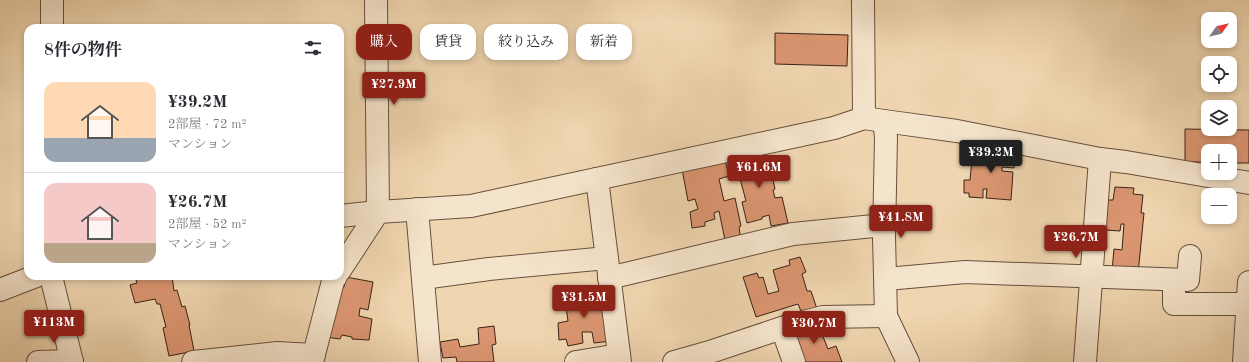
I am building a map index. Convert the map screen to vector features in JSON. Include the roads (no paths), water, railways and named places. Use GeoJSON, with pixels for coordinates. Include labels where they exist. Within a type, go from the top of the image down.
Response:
{"type":"FeatureCollection","features":[{"type":"Feature","properties":{"kind":"street"},"geometry":{"type":"LineString","coordinates":[[52,0],[52,24]]}},
{"type":"Feature","properties":{"kind":"street"},"geometry":{"type":"LineString","coordinates":[[344,264],[378,212],[376,0]]}},
{"type":"Feature","properties":{"kind":"street"},"geometry":{"type":"LineString","coordinates":[[863,0],[874,120],[886,137],[884,225],[886,316],[908,362]]}},
{"type":"Feature","properties":{"kind":"street"},"geometry":{"type":"LineString","coordinates":[[344,216],[471,206],[874,120],[957,131],[1100,159],[1249,183]]}},
{"type":"Feature","properties":{"kind":"street"},"geometry":{"type":"LineString","coordinates":[[1085,362],[1100,159]]}},
{"type":"Feature","properties":{"kind":"street"},"geometry":{"type":"LineString","coordinates":[[576,362],[619,359],[597,179]]}},
{"type":"Feature","properties":{"kind":"street"},"geometry":{"type":"LineString","coordinates":[[418,209],[430,362]]}},
{"type":"Feature","properties":{"kind":"street"},"geometry":{"type":"LineString","coordinates":[[423,278],[489,269],[608,268],[793,234],[884,225]]}},
{"type":"Feature","properties":{"kind":"street"},"geometry":{"type":"LineString","coordinates":[[886,279],[964,272],[1188,280],[1190,256]]}},
{"type":"Feature","properties":{"kind":"street"},"geometry":{"type":"LineString","coordinates":[[0,290],[26,280]]}},
{"type":"Feature","properties":{"kind":"street"},"geometry":{"type":"LineString","coordinates":[[38,362],[72,361],[52,280]]}},
{"type":"Feature","properties":{"kind":"street"},"geometry":{"type":"LineString","coordinates":[[193,362],[277,353],[313,358],[334,280]]}},
{"type":"Feature","properties":{"kind":"street"},"geometry":{"type":"LineString","coordinates":[[1174,280],[1174,304],[1247,304]]}},
{"type":"Feature","properties":{"kind":"street"},"geometry":{"type":"LineString","coordinates":[[1244,362],[1249,282]]}},
{"type":"Feature","properties":{"kind":"street"},"geometry":{"type":"LineString","coordinates":[[674,362],[713,351],[782,328],[823,317],[886,316]]}},
{"type":"Feature","properties":{"kind":"street"},"geometry":{"type":"LineString","coordinates":[[782,328],[794,362]]}}]}
